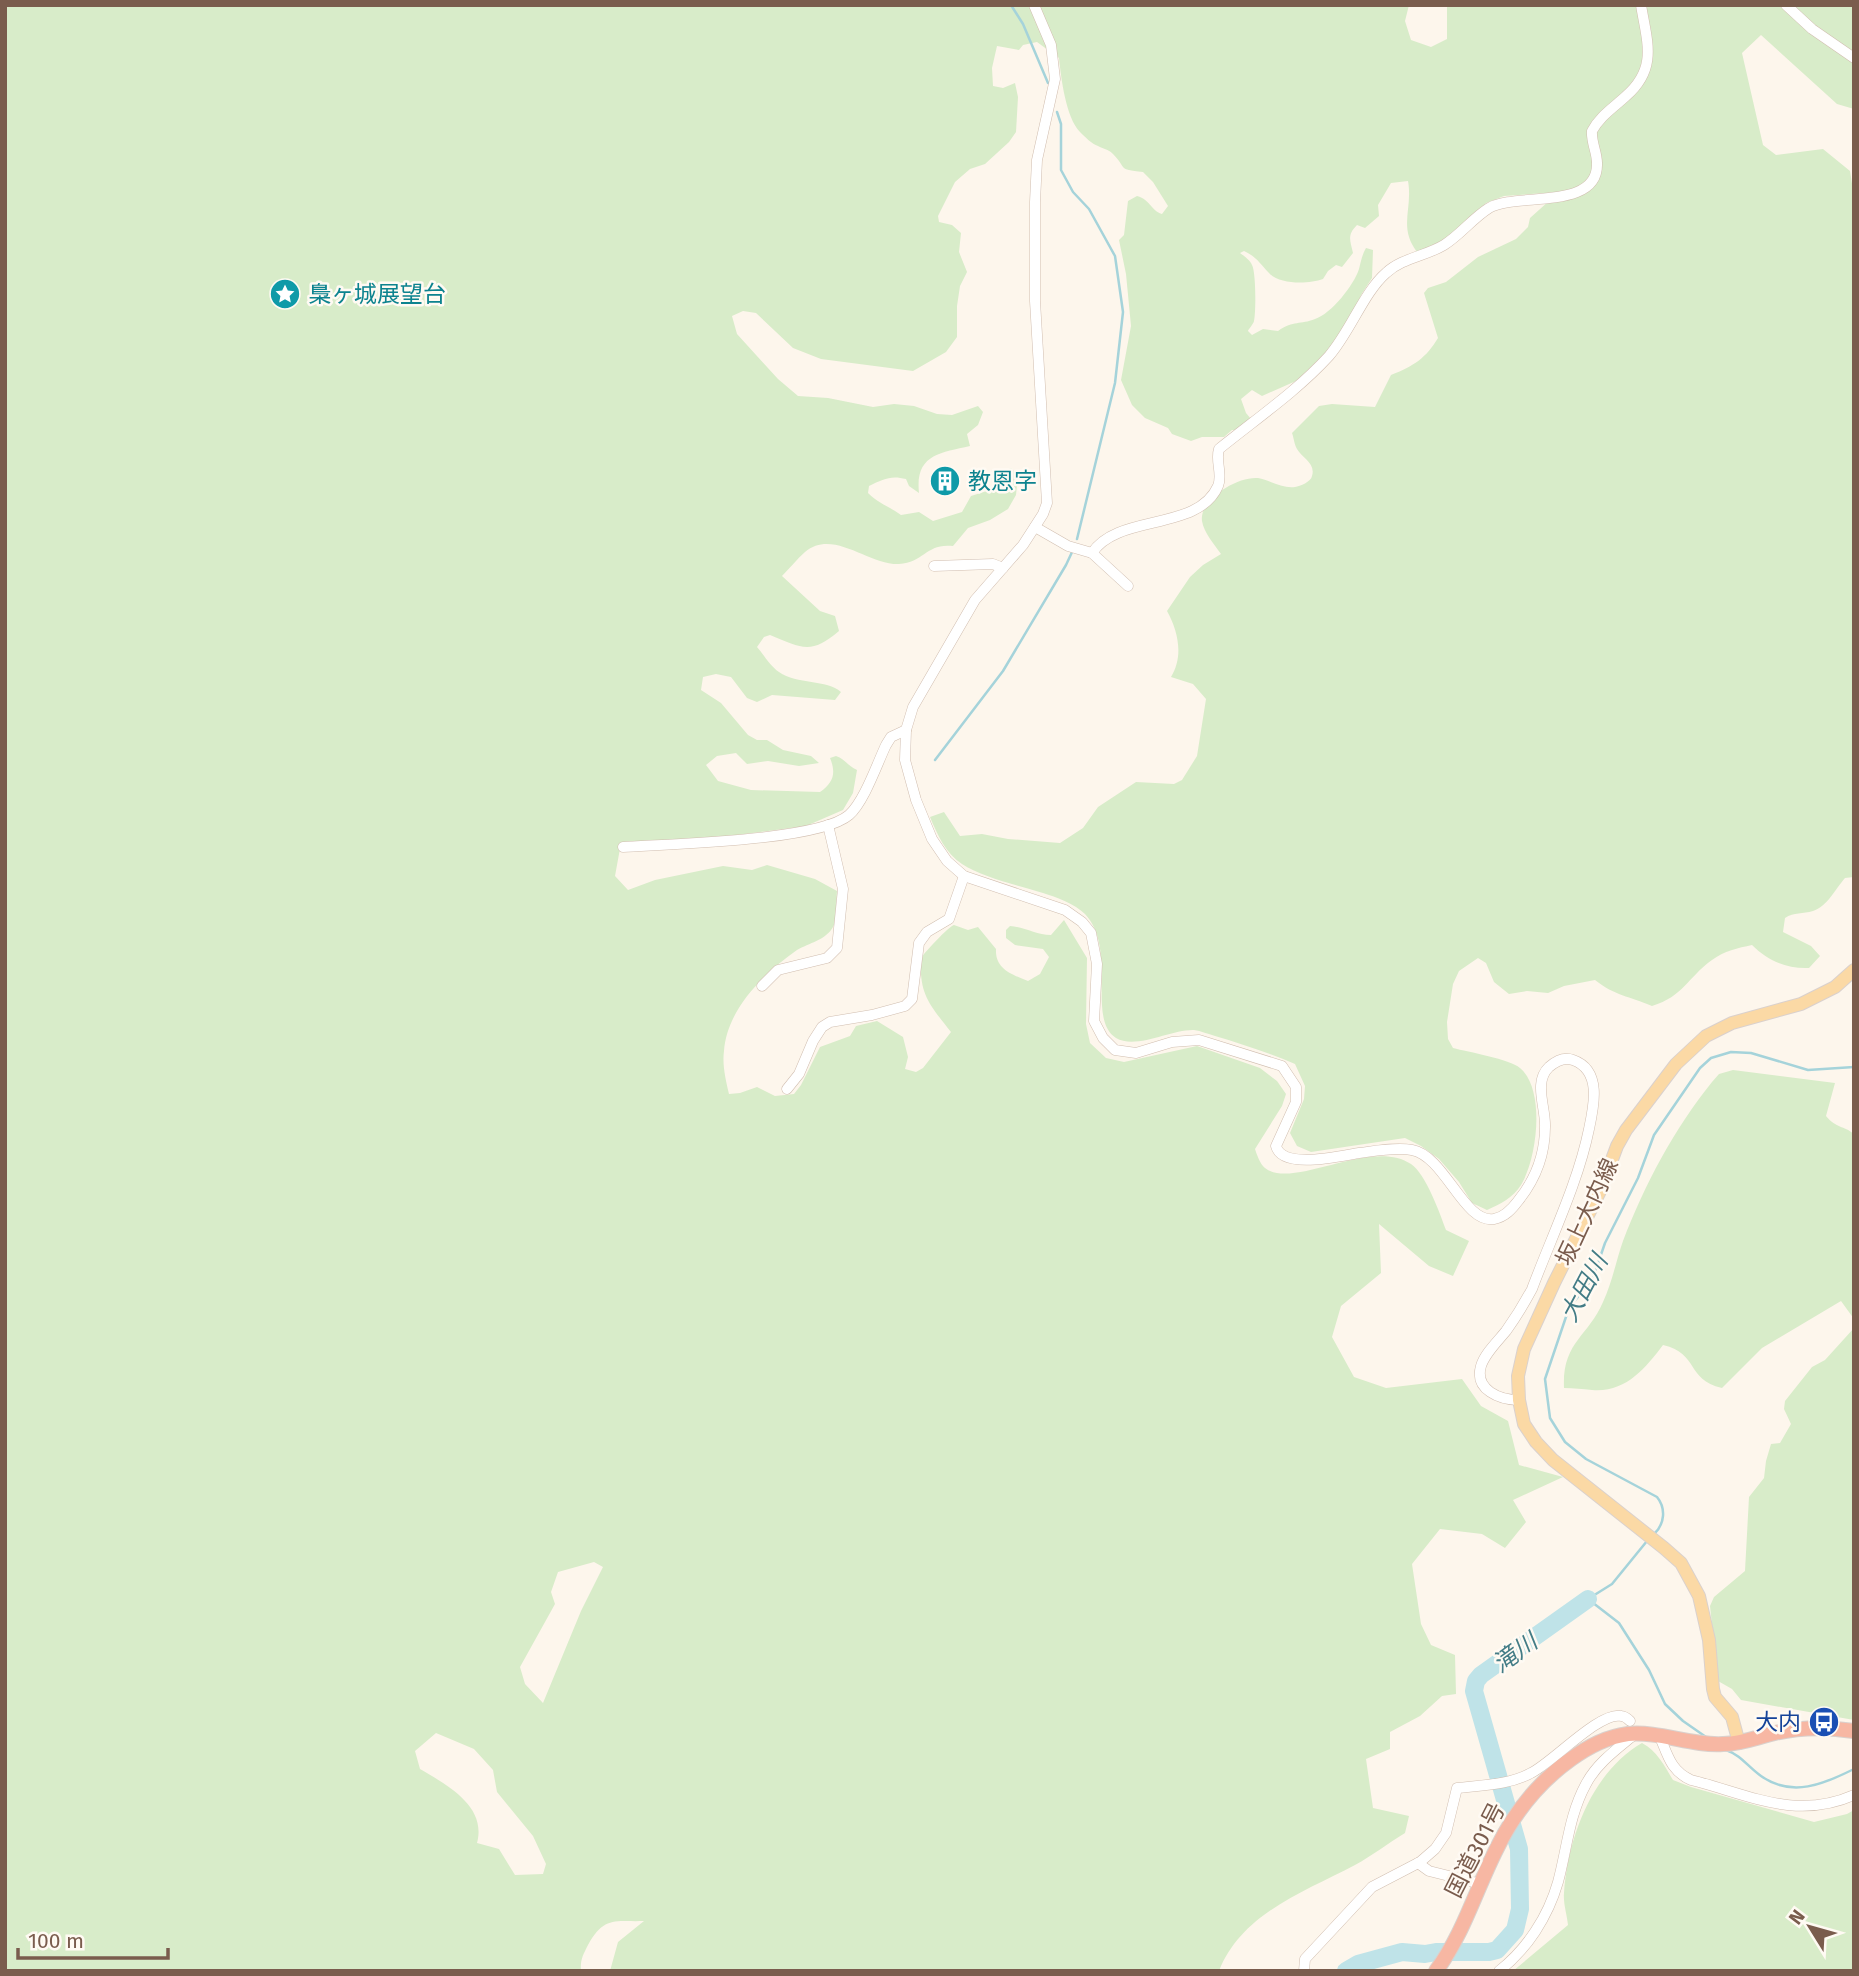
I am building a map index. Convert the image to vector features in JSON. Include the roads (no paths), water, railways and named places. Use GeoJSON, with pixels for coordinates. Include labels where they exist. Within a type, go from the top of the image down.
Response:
{"type":"FeatureCollection","features":[{"type":"Feature","properties":{"kind":"highway","name":"国道301号"},"geometry":{"type":"LineString","coordinates":[[1439,1967],[1461,1930],[1496,1849],[1522,1807],[1540,1784],[1600,1741],[1632,1728],[1685,1742],[1732,1743],[1791,1730],[1817,1728],[1854,1731]]}},
{"type":"Feature","properties":{"kind":"main road","name":"坂上大内線"},"geometry":{"type":"LineString","coordinates":[[1732,1743],[1732,1717],[1715,1697],[1713,1689],[1709,1640],[1699,1596],[1681,1563],[1543,1450],[1524,1424],[1518,1376],[1524,1349],[1601,1189],[1617,1146],[1676,1064],[1706,1036],[1732,1023],[1801,1004],[1835,987],[1854,970]]}},
{"type":"Feature","properties":{"kind":"street"},"geometry":{"type":"LineString","coordinates":[[1034,5],[1051,45],[1055,79],[1037,160],[1035,202],[1037,350],[1047,503],[1035,527],[1003,568],[989,580],[967,612],[913,707],[905,730],[905,760],[920,810],[932,839],[947,861],[964,876],[1065,910],[1082,922],[1091,933],[1097,964],[1094,1021],[1102,1038],[1115,1050],[1136,1054],[1172,1042],[1199,1040],[1282,1066],[1296,1087],[1296,1102],[1276,1146],[1282,1155],[1302,1161],[1369,1152],[1413,1150],[1431,1159],[1476,1215],[1486,1219],[1505,1216],[1527,1188],[1541,1161],[1545,1126],[1541,1084],[1545,1071],[1555,1061],[1570,1058],[1585,1066],[1592,1075],[1593,1108],[1586,1144],[1532,1289],[1521,1310],[1481,1367],[1481,1377],[1487,1391],[1506,1400],[1519,1400]]}},
{"type":"Feature","properties":{"kind":"street"},"geometry":{"type":"LineString","coordinates":[[1092,553],[1097,545],[1132,526],[1167,520],[1206,501],[1220,479],[1217,454],[1219,449],[1320,365],[1346,333],[1386,272],[1396,265],[1443,246],[1492,206],[1569,195],[1589,185],[1595,176],[1598,163],[1592,131],[1603,115],[1634,89],[1649,62],[1641,5]]}},
{"type":"Feature","properties":{"kind":"street"},"geometry":{"type":"LineString","coordinates":[[1786,5],[1812,29],[1854,58]]}},
{"type":"Feature","properties":{"kind":"street"},"geometry":{"type":"LineString","coordinates":[[1035,527],[1068,546],[1092,553],[1128,586]]}},
{"type":"Feature","properties":{"kind":"street"},"geometry":{"type":"LineString","coordinates":[[934,566],[993,564],[1003,568]]}},
{"type":"Feature","properties":{"kind":"street"},"geometry":{"type":"LineString","coordinates":[[623,847],[761,838],[828,825],[848,816],[858,804],[886,745],[898,732],[905,730]]}},
{"type":"Feature","properties":{"kind":"street"},"geometry":{"type":"LineString","coordinates":[[762,986],[778,970],[827,958],[837,948],[843,889],[828,825]]}},
{"type":"Feature","properties":{"kind":"street"},"geometry":{"type":"LineString","coordinates":[[787,1089],[799,1074],[822,1027],[830,1022],[872,1015],[909,1003],[914,994],[919,943],[927,932],[949,919],[964,876]]}},
{"type":"Feature","properties":{"kind":"street"},"geometry":{"type":"LineString","coordinates":[[1304,1971],[1305,1959],[1372,1887],[1418,1863],[1435,1849],[1446,1833],[1457,1788],[1508,1781],[1533,1773],[1604,1719],[1624,1716],[1632,1728],[1587,1782],[1572,1817],[1550,1905],[1531,1939],[1520,1953],[1499,1971]]}},
{"type":"Feature","properties":{"kind":"street"},"geometry":{"type":"LineString","coordinates":[[1660,1737],[1672,1766],[1690,1780],[1768,1803],[1805,1807],[1839,1802],[1854,1795]]}},
{"type":"Feature","properties":{"kind":"street"},"geometry":{"type":"LineString","coordinates":[[1418,1863],[1429,1871],[1482,1884]]}},
{"type":"Feature","properties":{"kind":"waterway"},"geometry":{"type":"LineString","coordinates":[[1011,5],[1023,24],[1048,83]]}},
{"type":"Feature","properties":{"kind":"waterway"},"geometry":{"type":"LineString","coordinates":[[1057,112],[1061,124],[1061,170],[1073,192],[1089,209],[1115,256],[1123,312],[1115,383],[1077,539]]}},
{"type":"Feature","properties":{"kind":"waterway"},"geometry":{"type":"LineString","coordinates":[[935,760],[1003,671],[1073,550]]}},
{"type":"Feature","properties":{"kind":"waterway","name":"大田川"},"geometry":{"type":"LineString","coordinates":[[1654,1534],[1663,1516],[1657,1497],[1586,1459],[1565,1442],[1550,1418],[1545,1379],[1569,1308],[1593,1278],[1605,1243],[1638,1178],[1654,1135],[1700,1068],[1711,1058],[1731,1052],[1751,1053],[1808,1070],[1854,1067]]}},
{"type":"Feature","properties":{"kind":"waterway","name":"滝川"},"geometry":{"type":"LineString","coordinates":[[1647,1541],[1612,1584],[1588,1599],[1619,1623],[1649,1670],[1665,1704],[1706,1737]]}},
{"type":"Feature","properties":{"kind":"waterway","name":"滝川"},"geometry":{"type":"LineString","coordinates":[[1346,1971],[1358,1964],[1402,1952],[1489,1952],[1497,1950],[1515,1930],[1520,1909],[1519,1849],[1474,1691],[1476,1681],[1588,1599]]}},
{"type":"Feature","properties":{"kind":"waterway","name":"滝川"},"geometry":{"type":"LineString","coordinates":[[1726,1750],[1761,1776],[1784,1786],[1820,1784],[1854,1769]]}},
{"type":"Feature","properties":{"kind":"place","name":"梟ヶ城展望台"},"geometry":{"type":"Point","coordinates":[285,294]}},
{"type":"Feature","properties":{"kind":"place","name":"教恩字"},"geometry":{"type":"Point","coordinates":[945,481]}},
{"type":"Feature","properties":{"kind":"place","name":"大内"},"geometry":{"type":"Point","coordinates":[1824,1722]}}]}
